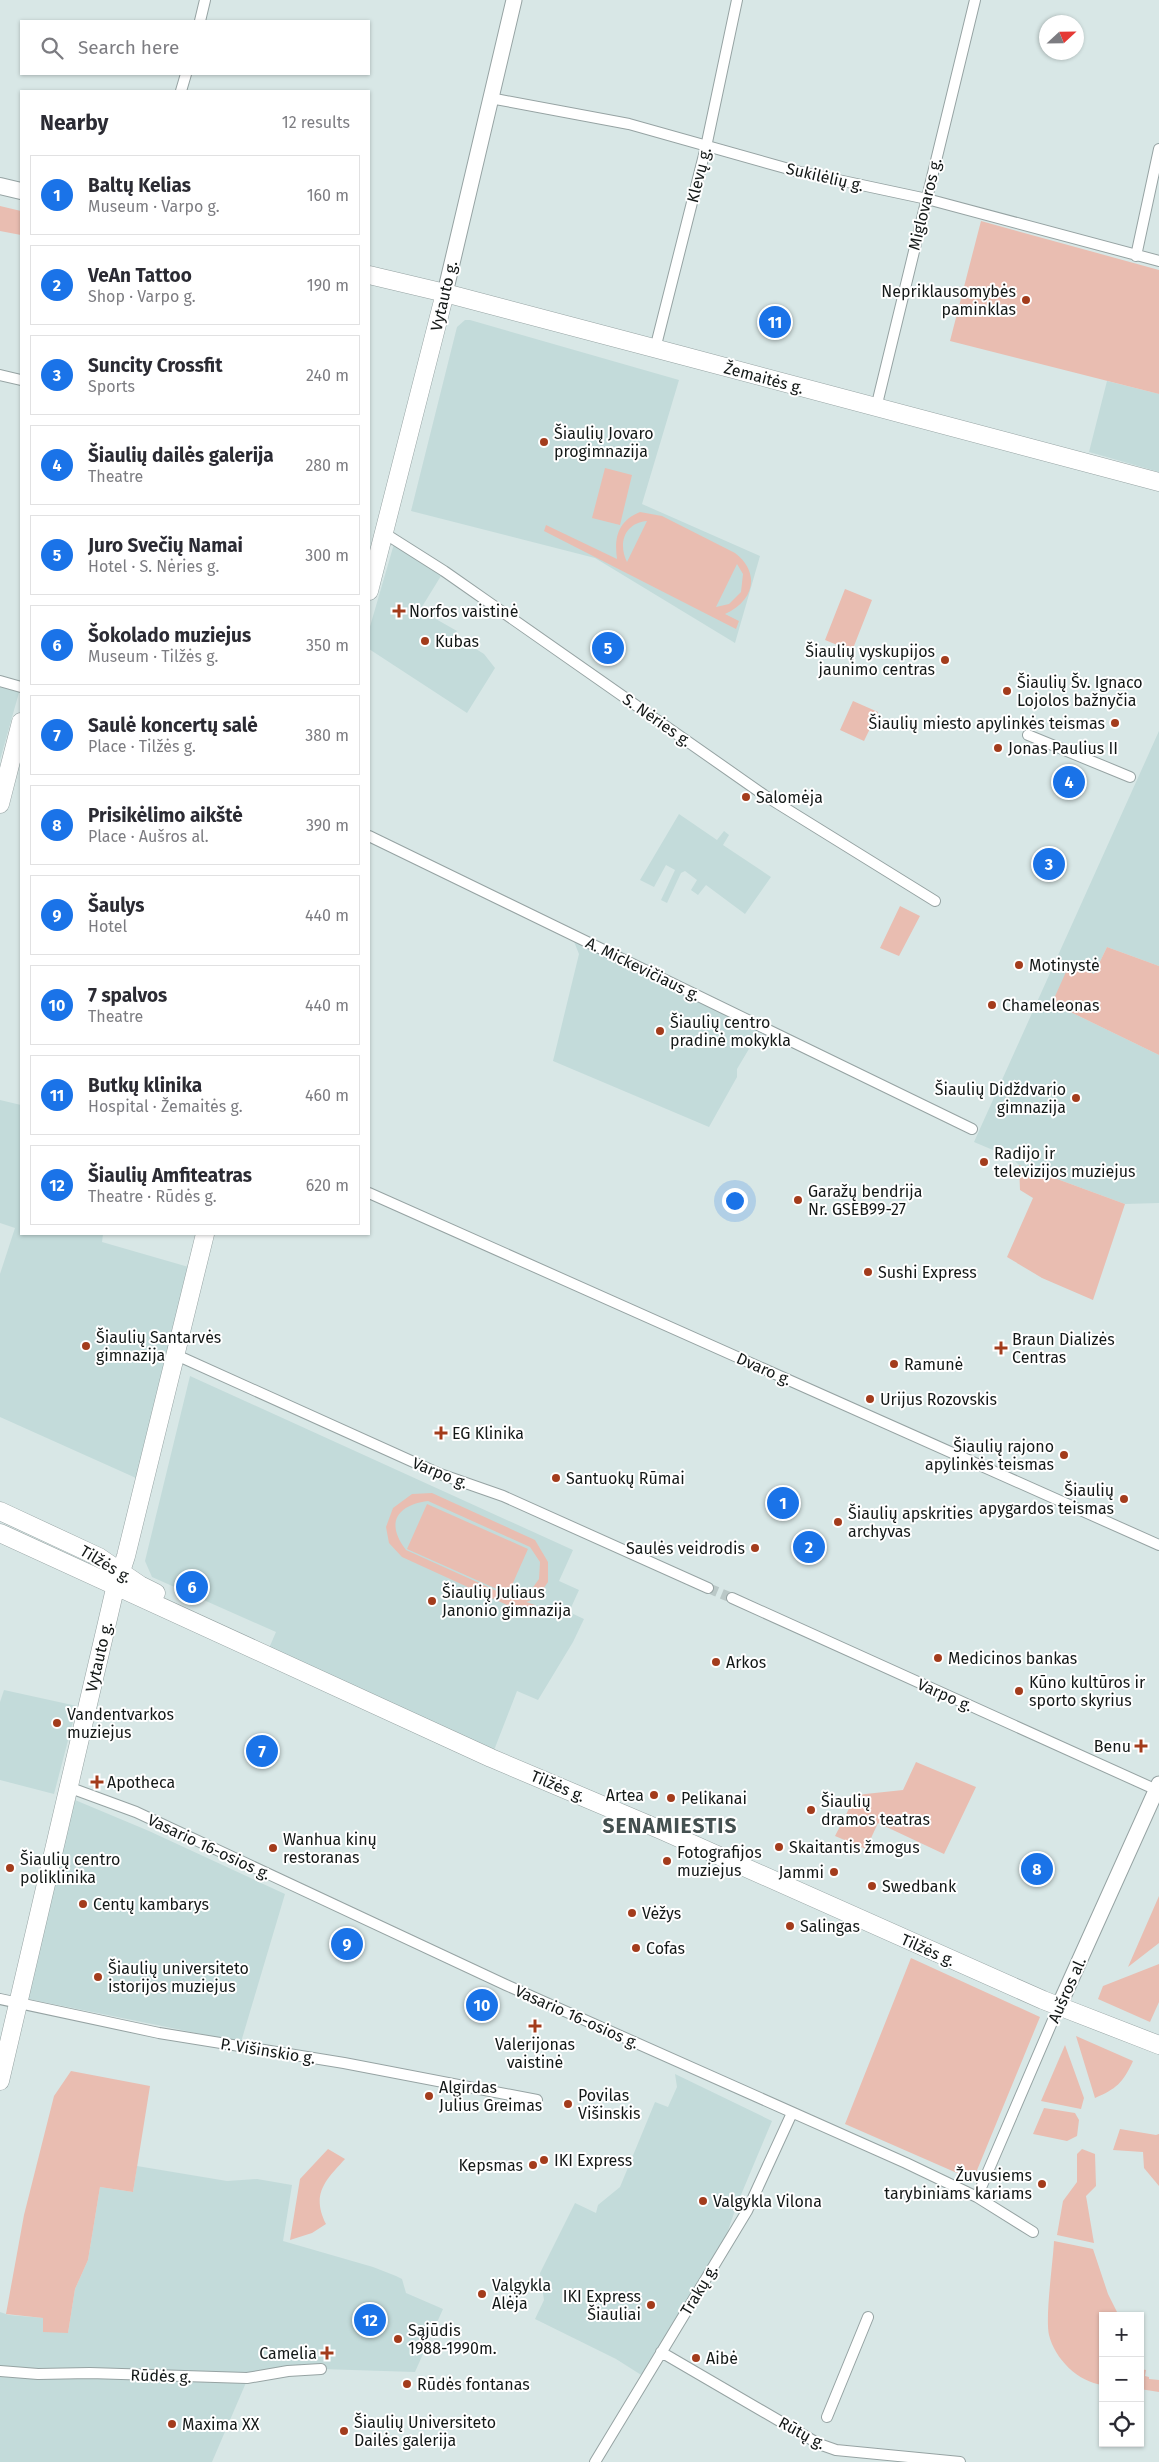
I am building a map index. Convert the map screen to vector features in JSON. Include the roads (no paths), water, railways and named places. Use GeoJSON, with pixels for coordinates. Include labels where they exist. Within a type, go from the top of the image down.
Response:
{"type":"FeatureCollection","features":[{"type":"Feature","properties":{"kind":"highway","name":"Žemaitės g."},"geometry":{"type":"LineString","coordinates":[[370,275],[445,293],[876,408],[1092,462],[1159,482]]}},
{"type":"Feature","properties":{"kind":"highway","name":"Vytauto g."},"geometry":{"type":"LineString","coordinates":[[370,587],[445,293]]}},
{"type":"Feature","properties":{"kind":"highway"},"geometry":{"type":"LineString","coordinates":[[0,804],[20,726]]}},
{"type":"Feature","properties":{"kind":"highway","name":"Vytauto g."},"geometry":{"type":"LineString","coordinates":[[0,2082],[68,1787],[205,1235]]}},
{"type":"Feature","properties":{"kind":"highway","name":"Tilžės g."},"geometry":{"type":"LineString","coordinates":[[0,1511],[99,1556],[119,1579]]}},
{"type":"Feature","properties":{"kind":"highway","name":"Tilžės g."},"geometry":{"type":"LineString","coordinates":[[0,1533],[119,1579],[140,1585],[194,1614],[207,1626],[373,1705],[669,1833],[922,1948],[1059,2006],[1159,2045]]}},
{"type":"Feature","properties":{"kind":"main road","name":"Vytauto g."},"geometry":{"type":"LineString","coordinates":[[445,293],[514,0]]}},
{"type":"Feature","properties":{"kind":"main road"},"geometry":{"type":"LineString","coordinates":[[0,186],[20,191]]}},
{"type":"Feature","properties":{"kind":"main road","name":"Aušros al."},"geometry":{"type":"LineString","coordinates":[[1059,2006],[1158,1788]]}},
{"type":"Feature","properties":{"kind":"street"},"geometry":{"type":"LineString","coordinates":[[200,20],[205,0]]}},
{"type":"Feature","properties":{"kind":"street","name":"Klevų g."},"geometry":{"type":"LineString","coordinates":[[655,349],[706,147],[737,0]]}},
{"type":"Feature","properties":{"kind":"street","name":"Miglovaros g."},"geometry":{"type":"LineString","coordinates":[[876,408],[975,0]]}},
{"type":"Feature","properties":{"kind":"street"},"geometry":{"type":"LineString","coordinates":[[182,90],[186,75]]}},
{"type":"Feature","properties":{"kind":"street","name":"Sukilėlių g."},"geometry":{"type":"LineString","coordinates":[[490,98],[611,120],[796,171],[927,199],[1159,261]]}},
{"type":"Feature","properties":{"kind":"street"},"geometry":{"type":"LineString","coordinates":[[1136,256],[1159,149]]}},
{"type":"Feature","properties":{"kind":"street"},"geometry":{"type":"LineString","coordinates":[[0,375],[20,380]]}},
{"type":"Feature","properties":{"kind":"street","name":"S. Nėries g."},"geometry":{"type":"LineString","coordinates":[[384,533],[444,571],[764,795],[935,900]]}},
{"type":"Feature","properties":{"kind":"street"},"geometry":{"type":"LineString","coordinates":[[0,681],[20,687]]}},
{"type":"Feature","properties":{"kind":"street"},"geometry":{"type":"LineString","coordinates":[[1028,735],[1130,777]]}},
{"type":"Feature","properties":{"kind":"street","name":"A. Mickevičiaus g."},"geometry":{"type":"LineString","coordinates":[[370,836],[972,1129]]}},
{"type":"Feature","properties":{"kind":"street","name":"Dvaro g."},"geometry":{"type":"LineString","coordinates":[[370,1193],[1159,1545]]}},
{"type":"Feature","properties":{"kind":"street","name":"Varpo g."},"geometry":{"type":"LineString","coordinates":[[174,1354],[440,1474],[503,1496],[708,1588]]}},
{"type":"Feature","properties":{"kind":"street","name":"Varpo g."},"geometry":{"type":"LineString","coordinates":[[732,1598],[1158,1788]]}},
{"type":"Feature","properties":{"kind":"street","name":"Vasario 16-osios g."},"geometry":{"type":"LineString","coordinates":[[68,1787],[136,1812],[506,1986],[977,2197],[1032,2232]]}},
{"type":"Feature","properties":{"kind":"street","name":"P. Višinskio g."},"geometry":{"type":"LineString","coordinates":[[0,1999],[159,2033],[344,2063],[537,2100]]}},
{"type":"Feature","properties":{"kind":"street","name":"Aušros al."},"geometry":{"type":"LineString","coordinates":[[977,2197],[1059,2006]]}},
{"type":"Feature","properties":{"kind":"street","name":"Trakų g."},"geometry":{"type":"LineString","coordinates":[[595,2462],[747,2211],[792,2113]]}},
{"type":"Feature","properties":{"kind":"street"},"geometry":{"type":"LineString","coordinates":[[827,2417],[868,2317]]}},
{"type":"Feature","properties":{"kind":"street","name":"Rūtų g."},"geometry":{"type":"LineString","coordinates":[[661,2352],[819,2444],[836,2450],[960,2462]]}},
{"type":"Feature","properties":{"kind":"street","name":"Rūdės g."},"geometry":{"type":"LineString","coordinates":[[0,2371],[38,2374],[90,2373],[248,2378],[288,2371],[321,2369]]}},
{"type":"Feature","properties":{"kind":"tunnel"},"geometry":{"type":"LineString","coordinates":[[708,1588],[732,1598]]}},
{"type":"Feature","properties":{"kind":"place","name":"Nepriklausomybės paminklas"},"geometry":{"type":"Point","coordinates":[1026,300]}},
{"type":"Feature","properties":{"kind":"place","name":"Butkų klinika"},"geometry":{"type":"Point","coordinates":[775,322]}},
{"type":"Feature","properties":{"kind":"place","name":"Šiaulių Jovaro progimnazija"},"geometry":{"type":"Point","coordinates":[544,442]}},
{"type":"Feature","properties":{"kind":"place","name":"Norfos vaistinė"},"geometry":{"type":"Point","coordinates":[399,611]}},
{"type":"Feature","properties":{"kind":"place","name":"Kubas"},"geometry":{"type":"Point","coordinates":[425,641]}},
{"type":"Feature","properties":{"kind":"place","name":"Juro Svečių Namai"},"geometry":{"type":"Point","coordinates":[608,648]}},
{"type":"Feature","properties":{"kind":"place","name":"Šiaulių vyskupijos jaunimo centras"},"geometry":{"type":"Point","coordinates":[945,660]}},
{"type":"Feature","properties":{"kind":"place","name":"Šiaulių Šv. Ignaco Lojolos bažnyčia"},"geometry":{"type":"Point","coordinates":[1007,691]}},
{"type":"Feature","properties":{"kind":"place","name":"Šiaulių miesto apylinkės teismas"},"geometry":{"type":"Point","coordinates":[1115,723]}},
{"type":"Feature","properties":{"kind":"place","name":"Jonas Paulius II"},"geometry":{"type":"Point","coordinates":[998,748]}},
{"type":"Feature","properties":{"kind":"place","name":"Šiaulių dailės galerija"},"geometry":{"type":"Point","coordinates":[1069,782]}},
{"type":"Feature","properties":{"kind":"place","name":"Salomėja"},"geometry":{"type":"Point","coordinates":[746,797]}},
{"type":"Feature","properties":{"kind":"place","name":"Suncity Crossfit"},"geometry":{"type":"Point","coordinates":[1049,864]}},
{"type":"Feature","properties":{"kind":"place","name":"Motinystė"},"geometry":{"type":"Point","coordinates":[1019,965]}},
{"type":"Feature","properties":{"kind":"place","name":"Chameleonas"},"geometry":{"type":"Point","coordinates":[992,1005]}},
{"type":"Feature","properties":{"kind":"place","name":"Šiaulių centro pradinė mokykla"},"geometry":{"type":"Point","coordinates":[660,1031]}},
{"type":"Feature","properties":{"kind":"place","name":"Šiaulių Didždvario gimnazija"},"geometry":{"type":"Point","coordinates":[1076,1098]}},
{"type":"Feature","properties":{"kind":"place","name":"Radijo ir televizijos muziejus"},"geometry":{"type":"Point","coordinates":[984,1162]}},
{"type":"Feature","properties":{"kind":"place","name":"Garažų bendrija Nr. GSEB99-27"},"geometry":{"type":"Point","coordinates":[798,1200]}},
{"type":"Feature","properties":{"kind":"place","name":"Sushi Express"},"geometry":{"type":"Point","coordinates":[868,1272]}},
{"type":"Feature","properties":{"kind":"place","name":"Šiaulių Santarvės gimnazija"},"geometry":{"type":"Point","coordinates":[86,1346]}},
{"type":"Feature","properties":{"kind":"place","name":"Braun Dializės Centras"},"geometry":{"type":"Point","coordinates":[1001,1348]}},
{"type":"Feature","properties":{"kind":"place","name":"Ramunė"},"geometry":{"type":"Point","coordinates":[894,1364]}},
{"type":"Feature","properties":{"kind":"place","name":"Urijus Rozovskis"},"geometry":{"type":"Point","coordinates":[870,1399]}},
{"type":"Feature","properties":{"kind":"place","name":"EG Klinika"},"geometry":{"type":"Point","coordinates":[441,1433]}},
{"type":"Feature","properties":{"kind":"place","name":"Šiaulių rajono apylinkės teismas"},"geometry":{"type":"Point","coordinates":[1064,1455]}},
{"type":"Feature","properties":{"kind":"place","name":"Santuokų Rūmai"},"geometry":{"type":"Point","coordinates":[556,1478]}},
{"type":"Feature","properties":{"kind":"place","name":"Šiaulių apygardos teismas"},"geometry":{"type":"Point","coordinates":[1124,1499]}},
{"type":"Feature","properties":{"kind":"place","name":"Baltų Kelias"},"geometry":{"type":"Point","coordinates":[783,1503]}},
{"type":"Feature","properties":{"kind":"place","name":"Šiaulių apskrities archyvas"},"geometry":{"type":"Point","coordinates":[838,1522]}},
{"type":"Feature","properties":{"kind":"place","name":"VeAn Tattoo"},"geometry":{"type":"Point","coordinates":[809,1547]}},
{"type":"Feature","properties":{"kind":"place","name":"Saulės veidrodis"},"geometry":{"type":"Point","coordinates":[755,1548]}},
{"type":"Feature","properties":{"kind":"place","name":"Šokolado muziejus"},"geometry":{"type":"Point","coordinates":[192,1587]}},
{"type":"Feature","properties":{"kind":"place","name":"Šiaulių Juliaus Janonio gimnazija"},"geometry":{"type":"Point","coordinates":[432,1601]}},
{"type":"Feature","properties":{"kind":"place","name":"Medicinos bankas"},"geometry":{"type":"Point","coordinates":[938,1658]}},
{"type":"Feature","properties":{"kind":"place","name":"Arkos"},"geometry":{"type":"Point","coordinates":[716,1662]}},
{"type":"Feature","properties":{"kind":"place","name":"Kūno kultūros ir sporto skyrius"},"geometry":{"type":"Point","coordinates":[1019,1691]}},
{"type":"Feature","properties":{"kind":"place","name":"Vandentvarkos muziejus"},"geometry":{"type":"Point","coordinates":[57,1723]}},
{"type":"Feature","properties":{"kind":"place","name":"Benu"},"geometry":{"type":"Point","coordinates":[1141,1746]}},
{"type":"Feature","properties":{"kind":"place","name":"Saulė koncertų salė"},"geometry":{"type":"Point","coordinates":[262,1751]}},
{"type":"Feature","properties":{"kind":"place","name":"Apotheca"},"geometry":{"type":"Point","coordinates":[97,1782]}},
{"type":"Feature","properties":{"kind":"place","name":"Artea"},"geometry":{"type":"Point","coordinates":[654,1795]}},
{"type":"Feature","properties":{"kind":"place","name":"Pelikanai"},"geometry":{"type":"Point","coordinates":[671,1798]}},
{"type":"Feature","properties":{"kind":"place","name":"Šiaulių dramos teatras"},"geometry":{"type":"Point","coordinates":[811,1810]}},
{"type":"Feature","properties":{"kind":"place","name":"Skaitantis žmogus"},"geometry":{"type":"Point","coordinates":[779,1847]}},
{"type":"Feature","properties":{"kind":"place","name":"Wanhua kinų restoranas"},"geometry":{"type":"Point","coordinates":[273,1848]}},
{"type":"Feature","properties":{"kind":"place","name":"Fotografijos muziejus"},"geometry":{"type":"Point","coordinates":[667,1861]}},
{"type":"Feature","properties":{"kind":"place","name":"Šiaulių centro poliklinika"},"geometry":{"type":"Point","coordinates":[10,1868]}},
{"type":"Feature","properties":{"kind":"place","name":"Prisikėlimo aikštė"},"geometry":{"type":"Point","coordinates":[1037,1869]}},
{"type":"Feature","properties":{"kind":"place","name":"Jammi"},"geometry":{"type":"Point","coordinates":[834,1872]}},
{"type":"Feature","properties":{"kind":"place","name":"Swedbank"},"geometry":{"type":"Point","coordinates":[872,1886]}},
{"type":"Feature","properties":{"kind":"place","name":"Centų kambarys"},"geometry":{"type":"Point","coordinates":[83,1904]}},
{"type":"Feature","properties":{"kind":"place","name":"Vėžys"},"geometry":{"type":"Point","coordinates":[632,1913]}},
{"type":"Feature","properties":{"kind":"place","name":"Salingas"},"geometry":{"type":"Point","coordinates":[790,1926]}},
{"type":"Feature","properties":{"kind":"place","name":"Šaulys"},"geometry":{"type":"Point","coordinates":[347,1944]}},
{"type":"Feature","properties":{"kind":"place","name":"Cofas"},"geometry":{"type":"Point","coordinates":[636,1948]}},
{"type":"Feature","properties":{"kind":"place","name":"Šiaulių universiteto istorijos muziejus"},"geometry":{"type":"Point","coordinates":[98,1977]}},
{"type":"Feature","properties":{"kind":"place","name":"7 spalvos"},"geometry":{"type":"Point","coordinates":[482,2005]}},
{"type":"Feature","properties":{"kind":"place","name":"Valerijonas vaistinė"},"geometry":{"type":"Point","coordinates":[535,2026]}},
{"type":"Feature","properties":{"kind":"place","name":"Algirdas Julius Greimas"},"geometry":{"type":"Point","coordinates":[429,2096]}},
{"type":"Feature","properties":{"kind":"place","name":"Povilas Višinskis"},"geometry":{"type":"Point","coordinates":[568,2104]}},
{"type":"Feature","properties":{"kind":"place","name":"IKI Express"},"geometry":{"type":"Point","coordinates":[544,2160]}},
{"type":"Feature","properties":{"kind":"place","name":"Kepsmas"},"geometry":{"type":"Point","coordinates":[533,2165]}},
{"type":"Feature","properties":{"kind":"place","name":"Žuvusiems tarybiniams kariams"},"geometry":{"type":"Point","coordinates":[1042,2184]}},
{"type":"Feature","properties":{"kind":"place","name":"Valgykla Vilona"},"geometry":{"type":"Point","coordinates":[703,2201]}},
{"type":"Feature","properties":{"kind":"place","name":"Valgykla Alėja"},"geometry":{"type":"Point","coordinates":[482,2294]}},
{"type":"Feature","properties":{"kind":"place","name":"IKI Express Šiauliai"},"geometry":{"type":"Point","coordinates":[651,2305]}},
{"type":"Feature","properties":{"kind":"place","name":"Šiaulių Amfiteatras"},"geometry":{"type":"Point","coordinates":[370,2320]}},
{"type":"Feature","properties":{"kind":"place","name":"Sąjūdis 1988-1990m."},"geometry":{"type":"Point","coordinates":[398,2339]}},
{"type":"Feature","properties":{"kind":"place","name":"Camelia"},"geometry":{"type":"Point","coordinates":[327,2353]}},
{"type":"Feature","properties":{"kind":"place","name":"Aibė"},"geometry":{"type":"Point","coordinates":[696,2358]}},
{"type":"Feature","properties":{"kind":"place","name":"Rūdės fontanas"},"geometry":{"type":"Point","coordinates":[407,2384]}},
{"type":"Feature","properties":{"kind":"place","name":"Maxima XX"},"geometry":{"type":"Point","coordinates":[172,2424]}},
{"type":"Feature","properties":{"kind":"place","name":"Šiaulių Universiteto Dailės galerija"},"geometry":{"type":"Point","coordinates":[344,2431]}},
{"type":"Feature","properties":{"kind":"district","name":"SENAMIESTIS"},"geometry":{"type":"Point","coordinates":[670,1826]}}]}
